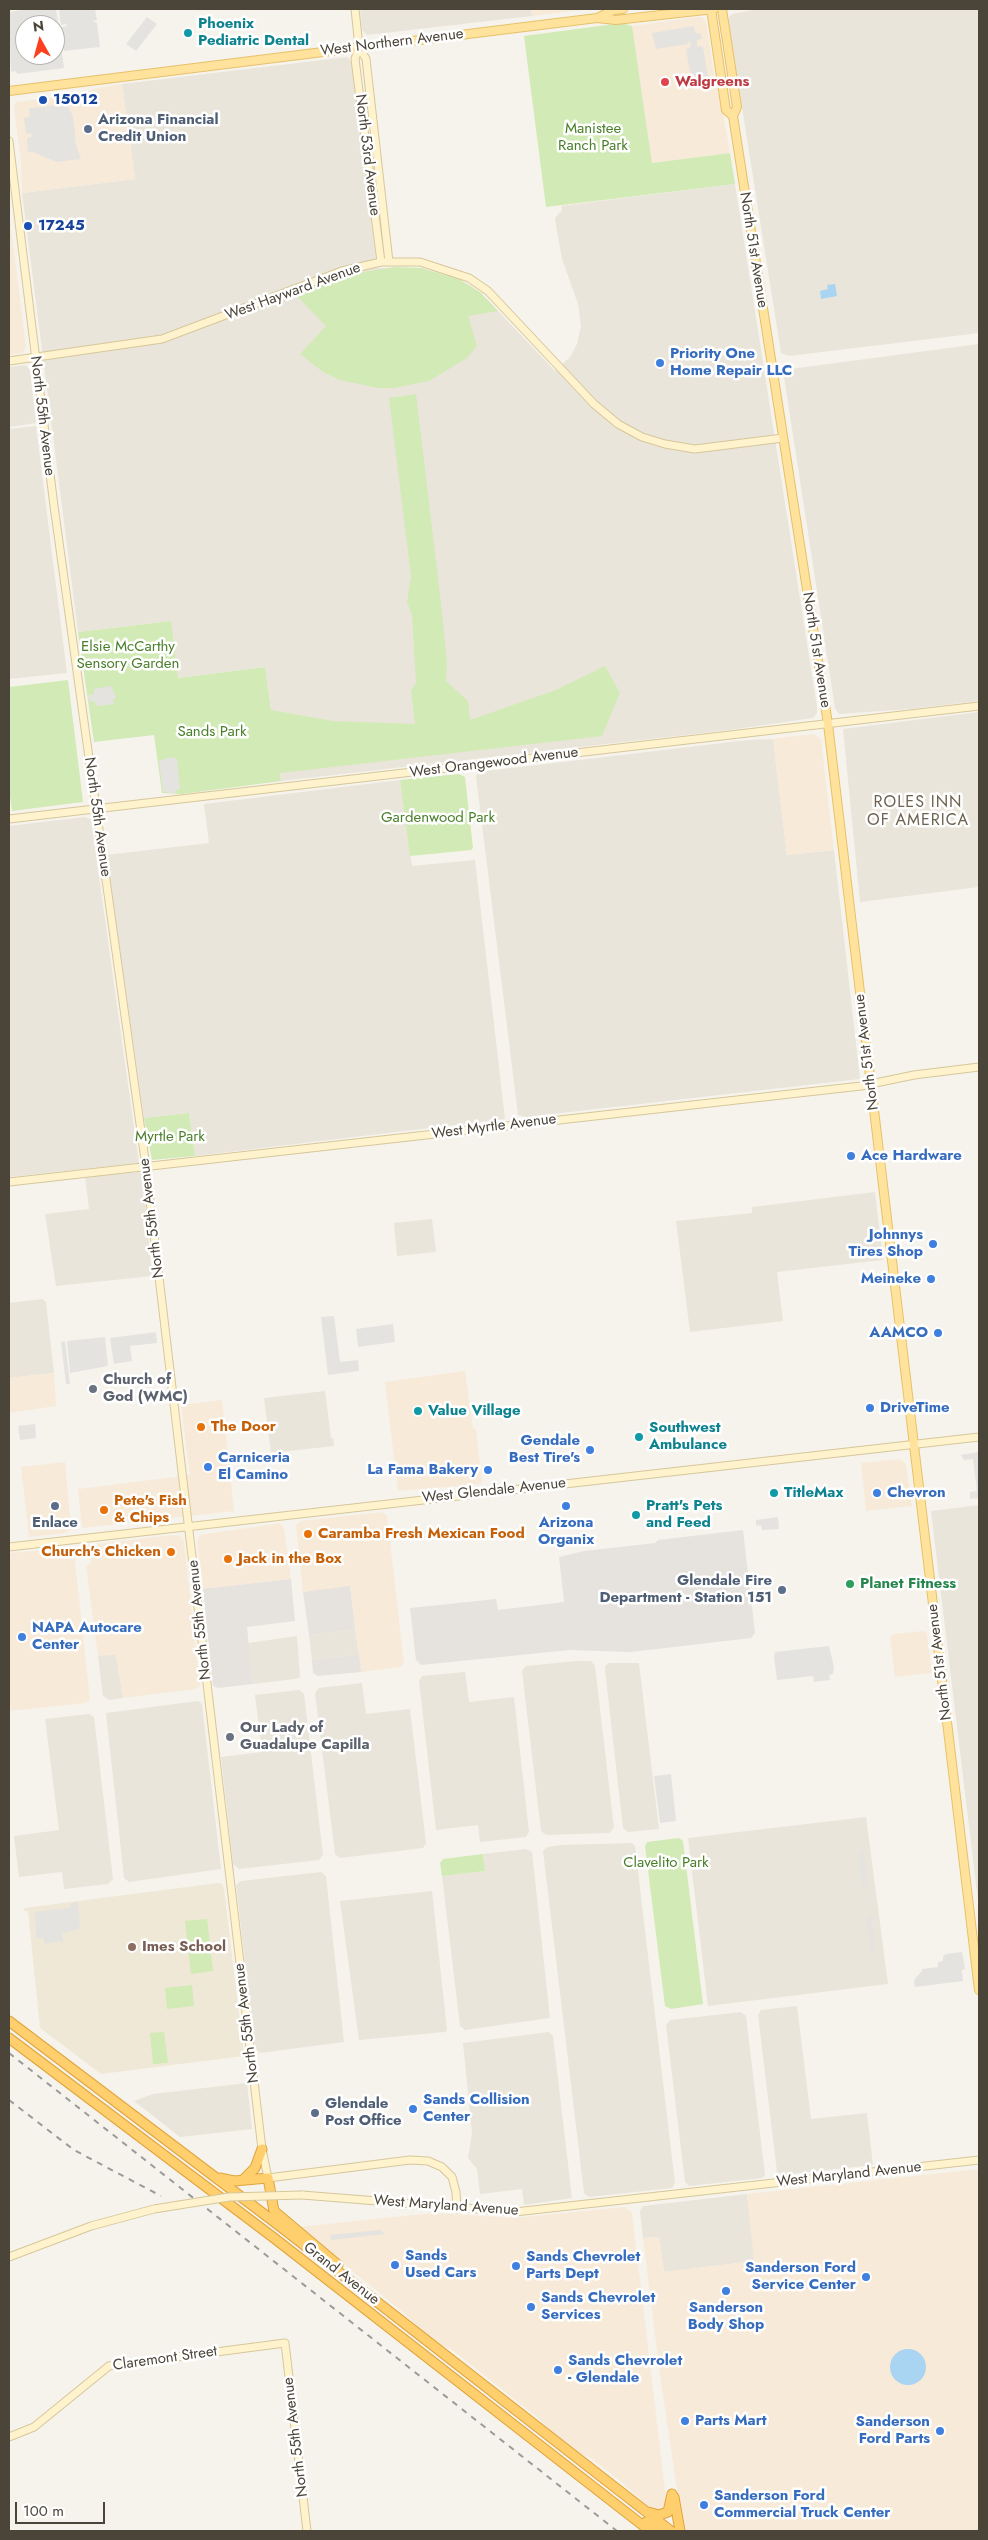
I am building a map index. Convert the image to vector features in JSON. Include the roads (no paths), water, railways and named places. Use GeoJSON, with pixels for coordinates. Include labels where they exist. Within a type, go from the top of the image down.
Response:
{"type":"FeatureCollection","features":[{"type":"Feature","properties":{"kind":"highway","name":"Grand Avenue"},"geometry":{"type":"LineString","coordinates":[[9,2021],[494,2393],[646,2512],[667,2531]]}},
{"type":"Feature","properties":{"kind":"highway","name":"Grand Avenue"},"geometry":{"type":"LineString","coordinates":[[9,2038],[274,2238],[650,2531]]}},
{"type":"Feature","properties":{"kind":"highway"},"geometry":{"type":"LineString","coordinates":[[242,2181],[255,2168],[262,2149]]}},
{"type":"Feature","properties":{"kind":"highway"},"geometry":{"type":"LineString","coordinates":[[208,2172],[226,2180],[242,2181],[268,2178],[273,2208],[276,2213],[314,2242],[366,2294]]}},
{"type":"Feature","properties":{"kind":"highway"},"geometry":{"type":"LineString","coordinates":[[453,2377],[461,2377],[485,2394],[494,2393]]}},
{"type":"Feature","properties":{"kind":"highway"},"geometry":{"type":"LineString","coordinates":[[646,2512],[659,2515],[668,2512],[672,2494],[676,2502],[680,2531]]}},
{"type":"Feature","properties":{"kind":"highway"},"geometry":{"type":"LineString","coordinates":[[630,2516],[640,2517],[667,2531],[678,2521]]}},
{"type":"Feature","properties":{"kind":"main road","name":"West Northern Avenue"},"geometry":{"type":"LineString","coordinates":[[597,18],[614,10],[623,9]]}},
{"type":"Feature","properties":{"kind":"main road","name":"North 51st Avenue"},"geometry":{"type":"LineString","coordinates":[[711,9],[726,110],[733,116]]}},
{"type":"Feature","properties":{"kind":"main road","name":"West Northern Avenue"},"geometry":{"type":"LineString","coordinates":[[9,91],[597,18],[616,20],[715,9]]}},
{"type":"Feature","properties":{"kind":"main road","name":"North 51st Avenue"},"geometry":{"type":"LineString","coordinates":[[722,9],[737,107],[733,116],[828,724],[979,1990]]}},
{"type":"Feature","properties":{"kind":"street","name":"North 53rd Avenue"},"geometry":{"type":"LineString","coordinates":[[355,9],[359,48],[356,58],[381,262]]}},
{"type":"Feature","properties":{"kind":"street","name":"North 53rd Avenue"},"geometry":{"type":"LineString","coordinates":[[359,48],[366,59],[389,262]]}},
{"type":"Feature","properties":{"kind":"street","name":"North 55th Avenue"},"geometry":{"type":"LineString","coordinates":[[9,141],[35,357],[95,808],[146,1167],[190,1526],[262,2149],[268,2178]]}},
{"type":"Feature","properties":{"kind":"street","name":"West Hayward Avenue"},"geometry":{"type":"LineString","coordinates":[[9,360],[162,339],[332,274],[381,262],[420,262],[469,278],[488,291],[599,409],[618,424],[642,437],[665,444],[695,449],[783,438]]}},
{"type":"Feature","properties":{"kind":"street","name":"West Orangewood Avenue"},"geometry":{"type":"LineString","coordinates":[[9,819],[979,706]]}},
{"type":"Feature","properties":{"kind":"street","name":"West Myrtle Avenue"},"geometry":{"type":"LineString","coordinates":[[9,1182],[871,1083],[914,1075],[979,1067]]}},
{"type":"Feature","properties":{"kind":"street","name":"West Glendale Avenue"},"geometry":{"type":"LineString","coordinates":[[9,1547],[979,1437]]}},
{"type":"Feature","properties":{"kind":"street"},"geometry":{"type":"LineString","coordinates":[[268,2178],[420,2160],[435,2163],[446,2170],[455,2185],[457,2208]]}},
{"type":"Feature","properties":{"kind":"street","name":"West Maryland Avenue"},"geometry":{"type":"LineString","coordinates":[[9,2257],[96,2225],[154,2209],[228,2197],[288,2194],[496,2212],[529,2211],[979,2160]]}},
{"type":"Feature","properties":{"kind":"street","name":"North 55th Avenue"},"geometry":{"type":"LineString","coordinates":[[285,2343],[307,2531]]}},
{"type":"Feature","properties":{"kind":"street","name":"Claremont Street"},"geometry":{"type":"LineString","coordinates":[[9,2437],[34,2427],[108,2366],[285,2343]]}},
{"type":"Feature","properties":{"kind":"water"},"geometry":{"type":"Polygon","coordinates":[[[835,284],[837,296],[821,299],[820,291],[828,289],[827,285],[835,284]]]}},
{"type":"Feature","properties":{"kind":"water"},"geometry":{"type":"Polygon","coordinates":[[[908,2349],[921,2354],[926,2367],[921,2380],[908,2385],[895,2380],[890,2367],[895,2354],[908,2349]]]}},
{"type":"Feature","properties":{"kind":"railway"},"geometry":{"type":"LineString","coordinates":[[9,2053],[617,2531]]}},
{"type":"Feature","properties":{"kind":"railway"},"geometry":{"type":"LineString","coordinates":[[9,2100],[74,2150],[161,2196]]}},
{"type":"Feature","properties":{"kind":"railway"},"geometry":{"type":"LineString","coordinates":[[512,2531],[538,2531]]}},
{"type":"Feature","properties":{"kind":"place","name":"Phoenix Pediatric Dental"},"geometry":{"type":"Point","coordinates":[188,33]}},
{"type":"Feature","properties":{"kind":"place","name":"Walgreens"},"geometry":{"type":"Point","coordinates":[665,82]}},
{"type":"Feature","properties":{"kind":"place","name":"15012"},"geometry":{"type":"Point","coordinates":[43,100]}},
{"type":"Feature","properties":{"kind":"place","name":"Arizona Financial Credit Union"},"geometry":{"type":"Point","coordinates":[88,129]}},
{"type":"Feature","properties":{"kind":"place","name":"17245"},"geometry":{"type":"Point","coordinates":[28,226]}},
{"type":"Feature","properties":{"kind":"place","name":"Priority One Home Repair LLC"},"geometry":{"type":"Point","coordinates":[660,363]}},
{"type":"Feature","properties":{"kind":"place","name":"Ace Hardware"},"geometry":{"type":"Point","coordinates":[851,1156]}},
{"type":"Feature","properties":{"kind":"place","name":"Johnnys Tires Shop"},"geometry":{"type":"Point","coordinates":[933,1244]}},
{"type":"Feature","properties":{"kind":"place","name":"Meineke"},"geometry":{"type":"Point","coordinates":[931,1279]}},
{"type":"Feature","properties":{"kind":"place","name":"AAMCO"},"geometry":{"type":"Point","coordinates":[938,1333]}},
{"type":"Feature","properties":{"kind":"place","name":"Church of God (WMC)"},"geometry":{"type":"Point","coordinates":[93,1389]}},
{"type":"Feature","properties":{"kind":"place","name":"DriveTime"},"geometry":{"type":"Point","coordinates":[870,1408]}},
{"type":"Feature","properties":{"kind":"place","name":"Value Village"},"geometry":{"type":"Point","coordinates":[418,1411]}},
{"type":"Feature","properties":{"kind":"place","name":"The Door"},"geometry":{"type":"Point","coordinates":[201,1427]}},
{"type":"Feature","properties":{"kind":"place","name":"Southwest Ambulance"},"geometry":{"type":"Point","coordinates":[639,1437]}},
{"type":"Feature","properties":{"kind":"place","name":"Gendale Best Tire's"},"geometry":{"type":"Point","coordinates":[590,1450]}},
{"type":"Feature","properties":{"kind":"place","name":"Carniceria El Camino"},"geometry":{"type":"Point","coordinates":[208,1467]}},
{"type":"Feature","properties":{"kind":"place","name":"La Fama Bakery"},"geometry":{"type":"Point","coordinates":[488,1470]}},
{"type":"Feature","properties":{"kind":"place","name":"TitleMax"},"geometry":{"type":"Point","coordinates":[774,1493]}},
{"type":"Feature","properties":{"kind":"place","name":"Chevron"},"geometry":{"type":"Point","coordinates":[877,1493]}},
{"type":"Feature","properties":{"kind":"place","name":"Enlace"},"geometry":{"type":"Point","coordinates":[55,1506]}},
{"type":"Feature","properties":{"kind":"place","name":"Arizona Organix"},"geometry":{"type":"Point","coordinates":[566,1506]}},
{"type":"Feature","properties":{"kind":"place","name":"Pete's Fish & Chips"},"geometry":{"type":"Point","coordinates":[104,1510]}},
{"type":"Feature","properties":{"kind":"place","name":"Pratt's Pets and Feed"},"geometry":{"type":"Point","coordinates":[636,1515]}},
{"type":"Feature","properties":{"kind":"place","name":"Caramba Fresh Mexican Food"},"geometry":{"type":"Point","coordinates":[308,1534]}},
{"type":"Feature","properties":{"kind":"place","name":"Church's Chicken"},"geometry":{"type":"Point","coordinates":[171,1552]}},
{"type":"Feature","properties":{"kind":"place","name":"Jack in the Box"},"geometry":{"type":"Point","coordinates":[228,1559]}},
{"type":"Feature","properties":{"kind":"place","name":"Planet Fitness"},"geometry":{"type":"Point","coordinates":[850,1584]}},
{"type":"Feature","properties":{"kind":"place","name":"Glendale Fire Department - Station 151"},"geometry":{"type":"Point","coordinates":[782,1590]}},
{"type":"Feature","properties":{"kind":"place","name":"NAPA Autocare Center"},"geometry":{"type":"Point","coordinates":[22,1637]}},
{"type":"Feature","properties":{"kind":"place","name":"Our Lady of Guadalupe Capilla"},"geometry":{"type":"Point","coordinates":[230,1737]}},
{"type":"Feature","properties":{"kind":"place","name":"Imes School"},"geometry":{"type":"Point","coordinates":[132,1947]}},
{"type":"Feature","properties":{"kind":"place","name":"Sands Collision Center"},"geometry":{"type":"Point","coordinates":[413,2109]}},
{"type":"Feature","properties":{"kind":"place","name":"Glendale Post Office"},"geometry":{"type":"Point","coordinates":[315,2113]}},
{"type":"Feature","properties":{"kind":"place","name":"Sands Used Cars"},"geometry":{"type":"Point","coordinates":[395,2265]}},
{"type":"Feature","properties":{"kind":"place","name":"Sands Chevrolet Parts Dept"},"geometry":{"type":"Point","coordinates":[516,2266]}},
{"type":"Feature","properties":{"kind":"place","name":"Sanderson Ford Service Center"},"geometry":{"type":"Point","coordinates":[866,2277]}},
{"type":"Feature","properties":{"kind":"place","name":"Sanderson Body Shop"},"geometry":{"type":"Point","coordinates":[726,2291]}},
{"type":"Feature","properties":{"kind":"place","name":"Sands Chevrolet Services"},"geometry":{"type":"Point","coordinates":[531,2307]}},
{"type":"Feature","properties":{"kind":"place","name":"Sands Chevrolet - Glendale"},"geometry":{"type":"Point","coordinates":[558,2370]}},
{"type":"Feature","properties":{"kind":"place","name":"Parts Mart"},"geometry":{"type":"Point","coordinates":[685,2421]}},
{"type":"Feature","properties":{"kind":"place","name":"Sanderson Ford Parts"},"geometry":{"type":"Point","coordinates":[940,2431]}},
{"type":"Feature","properties":{"kind":"place","name":"Sanderson Ford Commercial Truck Center"},"geometry":{"type":"Point","coordinates":[704,2505]}},
{"type":"Feature","properties":{"kind":"district","name":"ROLES INN OF AMERICA"},"geometry":{"type":"Point","coordinates":[918,812]}},
{"type":"Feature","properties":{"kind":"park label","name":"Manistee Ranch Park"},"geometry":{"type":"Point","coordinates":[593,138]}},
{"type":"Feature","properties":{"kind":"park label","name":"Elsie McCarthy Sensory Garden"},"geometry":{"type":"Point","coordinates":[128,656]}},
{"type":"Feature","properties":{"kind":"park label","name":"Sands Park"},"geometry":{"type":"Point","coordinates":[212,732]}},
{"type":"Feature","properties":{"kind":"park label","name":"Gardenwood Park"},"geometry":{"type":"Point","coordinates":[438,818]}},
{"type":"Feature","properties":{"kind":"park label","name":"Myrtle Park"},"geometry":{"type":"Point","coordinates":[170,1137]}},
{"type":"Feature","properties":{"kind":"park label","name":"Clavelito Park"},"geometry":{"type":"Point","coordinates":[666,1863]}}]}
